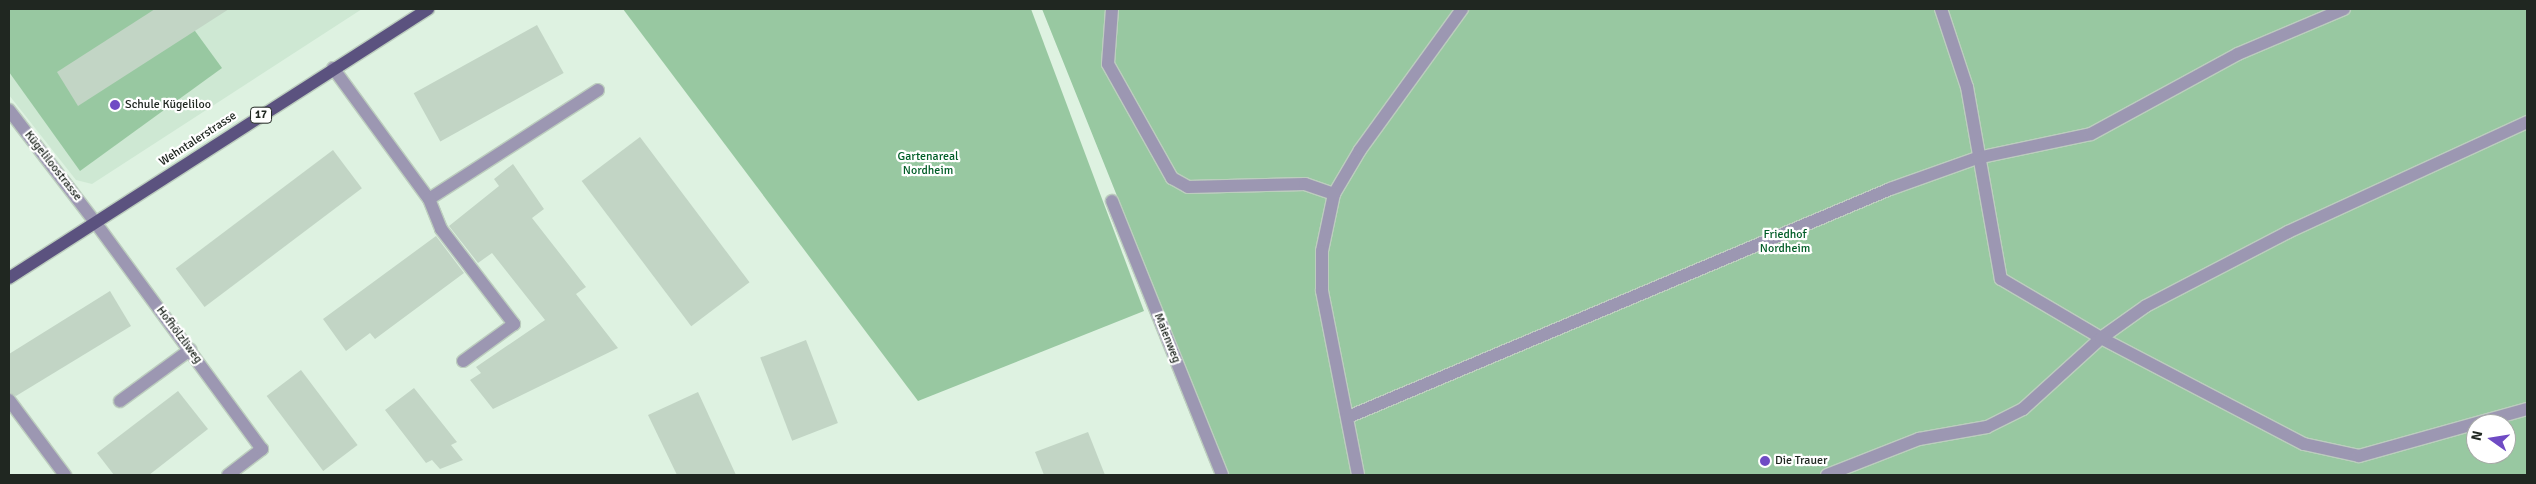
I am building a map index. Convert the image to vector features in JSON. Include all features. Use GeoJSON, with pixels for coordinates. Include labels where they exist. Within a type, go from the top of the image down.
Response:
{"type":"FeatureCollection","features":[{"type":"Feature","properties":{"kind":"main road","name":"Wehntalerstrasse"},"geometry":{"type":"LineString","coordinates":[[9,278],[333,68],[428,9]]}},
{"type":"Feature","properties":{"kind":"street"},"geometry":{"type":"LineString","coordinates":[[1112,9],[1108,64],[1172,178],[1188,187],[1305,184],[1334,194]]}},
{"type":"Feature","properties":{"kind":"street"},"geometry":{"type":"LineString","coordinates":[[1358,475],[1322,291],[1322,251],[1334,194],[1360,150],[1462,9]]}},
{"type":"Feature","properties":{"kind":"street"},"geometry":{"type":"LineString","coordinates":[[1941,9],[1967,88],[1977,158],[2001,279],[2101,338],[2304,444],[2359,456],[2527,410]]}},
{"type":"Feature","properties":{"kind":"street"},"geometry":{"type":"LineString","coordinates":[[1348,417],[1890,189],[1977,158],[2091,134],[2238,54],[2344,9]]}},
{"type":"Feature","properties":{"kind":"street"},"geometry":{"type":"LineString","coordinates":[[333,68],[429,199],[441,229],[514,324],[463,361]]}},
{"type":"Feature","properties":{"kind":"street"},"geometry":{"type":"LineString","coordinates":[[429,199],[598,90]]}},
{"type":"Feature","properties":{"kind":"street","name":"Kügeliloostrasse"},"geometry":{"type":"LineString","coordinates":[[9,110],[94,222]]}},
{"type":"Feature","properties":{"kind":"street"},"geometry":{"type":"LineString","coordinates":[[1827,475],[1919,439],[1994,424],[2023,409],[2101,338],[2146,306],[2288,232],[2527,122]]}},
{"type":"Feature","properties":{"kind":"street","name":"Maienweg"},"geometry":{"type":"LineString","coordinates":[[1112,202],[1222,475]]}},
{"type":"Feature","properties":{"kind":"street","name":"Hofhölzliweg"},"geometry":{"type":"LineString","coordinates":[[94,222],[262,448],[228,475]]}},
{"type":"Feature","properties":{"kind":"street"},"geometry":{"type":"LineString","coordinates":[[120,401],[190,350]]}},
{"type":"Feature","properties":{"kind":"street"},"geometry":{"type":"LineString","coordinates":[[9,400],[65,475]]}},
{"type":"Feature","properties":{"kind":"shaded area","name":"Schule Kügeliloo"},"geometry":{"type":"Polygon","coordinates":[[[9,9],[362,9],[92,184],[76,180],[9,95],[9,9]]]}},
{"type":"Feature","properties":{"kind":"green space","name":"Schule Kügeliloo"},"geometry":{"type":"Polygon","coordinates":[[[9,9],[179,9],[222,68],[80,171],[9,72],[9,9]]]}},
{"type":"Feature","properties":{"kind":"green space","name":"Gartenareal Nordheim"},"geometry":{"type":"Polygon","coordinates":[[[623,9],[1031,9],[1144,311],[918,401],[623,9]]]}},
{"type":"Feature","properties":{"kind":"green space","name":"Friedhof Nordheim"},"geometry":{"type":"Polygon","coordinates":[[[1042,9],[2527,9],[2527,475],[1229,475],[1042,9]]]}},
{"type":"Feature","properties":{"kind":"building"},"geometry":{"type":"Polygon","coordinates":[[[155,9],[229,9],[78,106],[57,72],[155,9]]]}},
{"type":"Feature","properties":{"kind":"building"},"geometry":{"type":"Polygon","coordinates":[[[537,25],[564,73],[440,141],[414,93],[537,25]]]}},
{"type":"Feature","properties":{"kind":"building"},"geometry":{"type":"Polygon","coordinates":[[[640,137],[750,282],[691,326],[582,181],[640,137]]]}},
{"type":"Feature","properties":{"kind":"building"},"geometry":{"type":"Polygon","coordinates":[[[333,150],[362,188],[205,307],[176,269],[333,150]]]}},
{"type":"Feature","properties":{"kind":"building"},"geometry":{"type":"Polygon","coordinates":[[[513,164],[544,209],[532,218],[586,287],[576,294],[618,348],[493,409],[470,380],[481,373],[476,367],[545,320],[492,253],[478,263],[449,226],[499,186],[494,179],[513,164]]]}},
{"type":"Feature","properties":{"kind":"building"},"geometry":{"type":"Polygon","coordinates":[[[436,236],[464,273],[375,339],[370,333],[346,351],[323,319],[436,236]]]}},
{"type":"Feature","properties":{"kind":"building"},"geometry":{"type":"Polygon","coordinates":[[[110,291],[131,326],[16,396],[9,392],[9,354],[110,291]]]}},
{"type":"Feature","properties":{"kind":"building"},"geometry":{"type":"Polygon","coordinates":[[[806,340],[838,423],[792,441],[760,358],[806,340]]]}},
{"type":"Feature","properties":{"kind":"building"},"geometry":{"type":"Polygon","coordinates":[[[301,370],[358,445],[323,471],[267,396],[301,370]]]}},
{"type":"Feature","properties":{"kind":"building"},"geometry":{"type":"Polygon","coordinates":[[[414,388],[457,442],[451,445],[463,460],[440,469],[432,460],[426,463],[385,410],[414,388]]]}},
{"type":"Feature","properties":{"kind":"building"},"geometry":{"type":"Polygon","coordinates":[[[178,391],[208,429],[149,475],[114,475],[97,453],[178,391]]]}},
{"type":"Feature","properties":{"kind":"building"},"geometry":{"type":"Polygon","coordinates":[[[698,392],[736,475],[677,475],[648,415],[698,392]]]}},
{"type":"Feature","properties":{"kind":"building"},"geometry":{"type":"Polygon","coordinates":[[[1088,432],[1105,475],[1044,475],[1035,452],[1088,432]]]}},
{"type":"Feature","properties":{"kind":"place","name":"Schule Kügeliloo"},"geometry":{"type":"Point","coordinates":[115,105]}},
{"type":"Feature","properties":{"kind":"place","name":"Die Trauer"},"geometry":{"type":"Point","coordinates":[1765,461]}}]}
